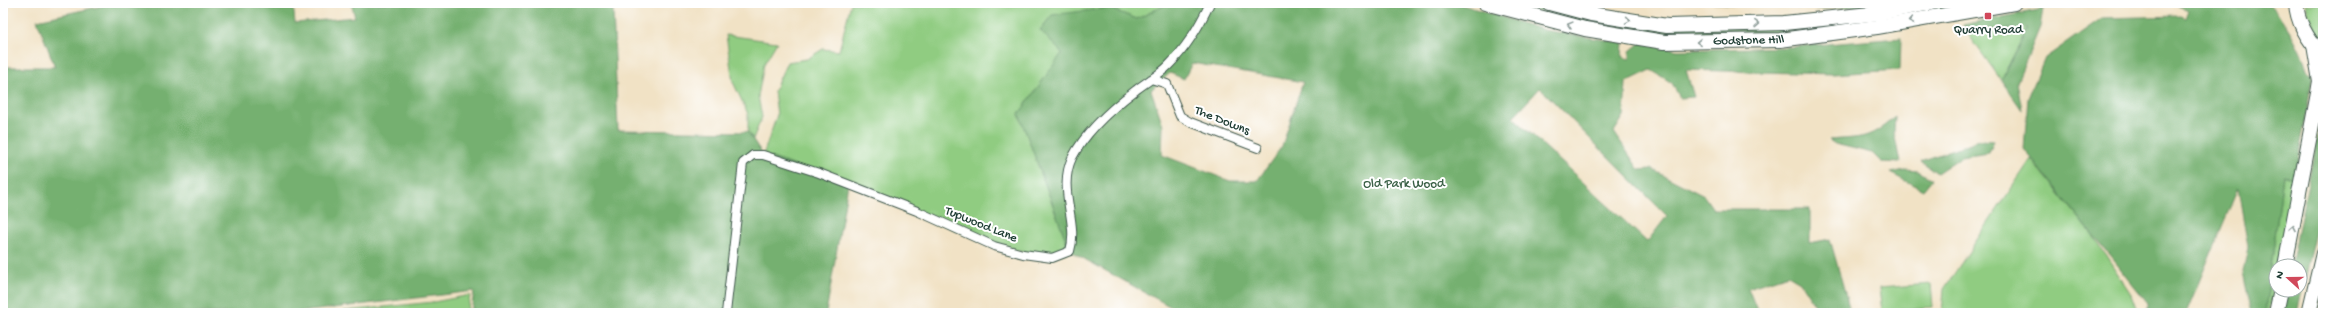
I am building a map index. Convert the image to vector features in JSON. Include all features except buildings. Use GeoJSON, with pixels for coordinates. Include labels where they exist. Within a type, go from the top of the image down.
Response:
{"type":"FeatureCollection","features":[{"type":"Feature","properties":{"kind":"highway","name":"Godstone Hill"},"geometry":{"type":"LineString","coordinates":[[1485,3],[1585,29],[1664,42],[1780,40],[1877,27],[2014,3]]}},
{"type":"Feature","properties":{"kind":"highway","name":"Godstone Hill"},"geometry":{"type":"LineString","coordinates":[[1549,3],[1591,14],[1667,26],[1784,23],[1880,14],[1931,3]]}},
{"type":"Feature","properties":{"kind":"highway"},"geometry":{"type":"LineString","coordinates":[[2286,3],[2296,9],[2318,50],[2320,81],[2287,258]]}},
{"type":"Feature","properties":{"kind":"highway"},"geometry":{"type":"LineString","coordinates":[[2309,313],[2323,253]]}},
{"type":"Feature","properties":{"kind":"highway"},"geometry":{"type":"LineString","coordinates":[[2276,313],[2279,298]]}},
{"type":"Feature","properties":{"kind":"street","name":"Tupwood Lane"},"geometry":{"type":"LineString","coordinates":[[726,313],[743,163],[753,155],[763,155],[819,173],[917,211],[994,246],[1023,254],[1052,258],[1070,251],[1073,240],[1066,199],[1068,172],[1072,159],[1097,124],[1123,100],[1168,67],[1202,19],[1210,3]]}},
{"type":"Feature","properties":{"kind":"street","name":"The Downs"},"geometry":{"type":"LineString","coordinates":[[1151,79],[1167,84],[1180,116],[1190,122],[1258,148]]}},
{"type":"Feature","properties":{"kind":"green space"},"geometry":{"type":"Polygon","coordinates":[[[116,3],[293,3],[295,23],[355,17],[351,3],[610,3],[613,11],[618,130],[748,132],[763,155],[848,184],[826,313],[471,313],[474,291],[292,313],[3,313],[3,67],[55,67],[37,20],[116,3]]]}},
{"type":"Feature","properties":{"kind":"green space"},"geometry":{"type":"Polygon","coordinates":[[[851,3],[1169,3],[1137,19],[1108,8],[1063,53],[1019,114],[1070,251],[1052,258],[994,246],[848,184],[763,155],[777,115],[774,91],[787,62],[807,59],[823,49],[839,51],[851,3]]]}},
{"type":"Feature","properties":{"kind":"green space","name":"Old Park Wood"},"geometry":{"type":"Polygon","coordinates":[[[1169,3],[1456,3],[1544,30],[1623,43],[1622,57],[1630,59],[1630,51],[1640,43],[1678,50],[1790,47],[1901,38],[1900,70],[1833,74],[1686,70],[1694,97],[1680,98],[1672,83],[1651,70],[1626,82],[1624,116],[1614,132],[1639,170],[1651,169],[1704,196],[1713,209],[1810,209],[1810,243],[1830,239],[1849,307],[1846,313],[1820,313],[1800,282],[1788,275],[1748,288],[1758,313],[1182,313],[1070,251],[1019,114],[1062,53],[1040,30],[1052,15],[1108,8],[1137,19],[1169,3]],[[1192,63],[1184,79],[1170,73],[1151,90],[1163,125],[1162,155],[1230,181],[1257,181],[1282,146],[1303,82],[1192,63]],[[1540,88],[1513,117],[1647,242],[1667,216],[1540,88]]]}},
{"type":"Feature","properties":{"kind":"green space"},"geometry":{"type":"Polygon","coordinates":[[[1505,3],[1522,3],[1591,20],[1632,26],[1888,16],[1955,3],[1988,3],[1920,14],[1786,31],[1696,37],[1631,32],[1568,19],[1505,3]]]}},
{"type":"Feature","properties":{"kind":"green space"},"geometry":{"type":"Polygon","coordinates":[[[1714,3],[1866,3],[1865,6],[1821,9],[1714,3]]]}},
{"type":"Feature","properties":{"kind":"green space"},"geometry":{"type":"Polygon","coordinates":[[[2169,3],[2268,3],[2281,18],[2296,43],[2307,70],[2313,74],[2295,178],[2283,176],[2272,258],[2268,258],[2268,290],[2265,313],[2252,313],[2243,272],[2248,247],[2238,188],[2186,313],[2148,313],[2148,303],[2024,149],[2028,98],[2045,58],[2102,18],[2181,16],[2186,18],[2189,10],[2169,3]]]}},
{"type":"Feature","properties":{"kind":"green space"},"geometry":{"type":"Polygon","coordinates":[[[2306,3],[2323,3],[2323,43],[2308,14],[2306,3]]]}},
{"type":"Feature","properties":{"kind":"green space"},"geometry":{"type":"Polygon","coordinates":[[[2043,9],[2040,27],[2017,82],[2022,110],[2001,80],[2028,28],[1966,31],[1963,25],[2043,9]]]}},
{"type":"Feature","properties":{"kind":"green space"},"geometry":{"type":"Polygon","coordinates":[[[2028,27],[2001,80],[1966,31],[2028,27]]]}},
{"type":"Feature","properties":{"kind":"green space"},"geometry":{"type":"Polygon","coordinates":[[[726,35],[777,42],[764,64],[758,96],[762,117],[753,139],[748,132],[748,114],[733,82],[726,35]]]}},
{"type":"Feature","properties":{"kind":"green space"},"geometry":{"type":"Polygon","coordinates":[[[2323,110],[2323,203],[2308,266],[2308,258],[2293,258],[2323,110]]]}},
{"type":"Feature","properties":{"kind":"green space"},"geometry":{"type":"Polygon","coordinates":[[[1895,117],[1894,132],[1900,163],[1881,162],[1872,153],[1835,144],[1829,140],[1871,134],[1895,117]]]}},
{"type":"Feature","properties":{"kind":"green space"},"geometry":{"type":"Polygon","coordinates":[[[1979,140],[1994,141],[1989,153],[1961,157],[1937,173],[1921,161],[1979,140]]]}},
{"type":"Feature","properties":{"kind":"green space"},"geometry":{"type":"Polygon","coordinates":[[[2031,159],[2092,234],[2131,294],[2138,313],[1942,313],[1944,289],[2031,159]]]}},
{"type":"Feature","properties":{"kind":"green space"},"geometry":{"type":"Polygon","coordinates":[[[1905,170],[1918,171],[1932,179],[1923,190],[1890,173],[1905,170]]]}},
{"type":"Feature","properties":{"kind":"green space"},"geometry":{"type":"Polygon","coordinates":[[[2283,176],[2295,178],[2279,258],[2272,258],[2283,176]]]}},
{"type":"Feature","properties":{"kind":"green space"},"geometry":{"type":"Polygon","coordinates":[[[1931,284],[1933,307],[1882,311],[1879,288],[1931,284]]]}},
{"type":"Feature","properties":{"kind":"green space"},"geometry":{"type":"Polygon","coordinates":[[[2268,290],[2268,298],[2271,298],[2268,313],[2265,313],[2268,290]]]}},
{"type":"Feature","properties":{"kind":"green space"},"geometry":{"type":"Polygon","coordinates":[[[470,295],[467,313],[344,313],[344,311],[434,302],[470,295]]]}},
{"type":"Feature","properties":{"kind":"green space"},"geometry":{"type":"Polygon","coordinates":[[[2286,298],[2301,298],[2297,313],[2283,313],[2286,298]]]}},
{"type":"Feature","properties":{"kind":"place","name":"Quarry Road"},"geometry":{"type":"Point","coordinates":[1988,16]}}]}
